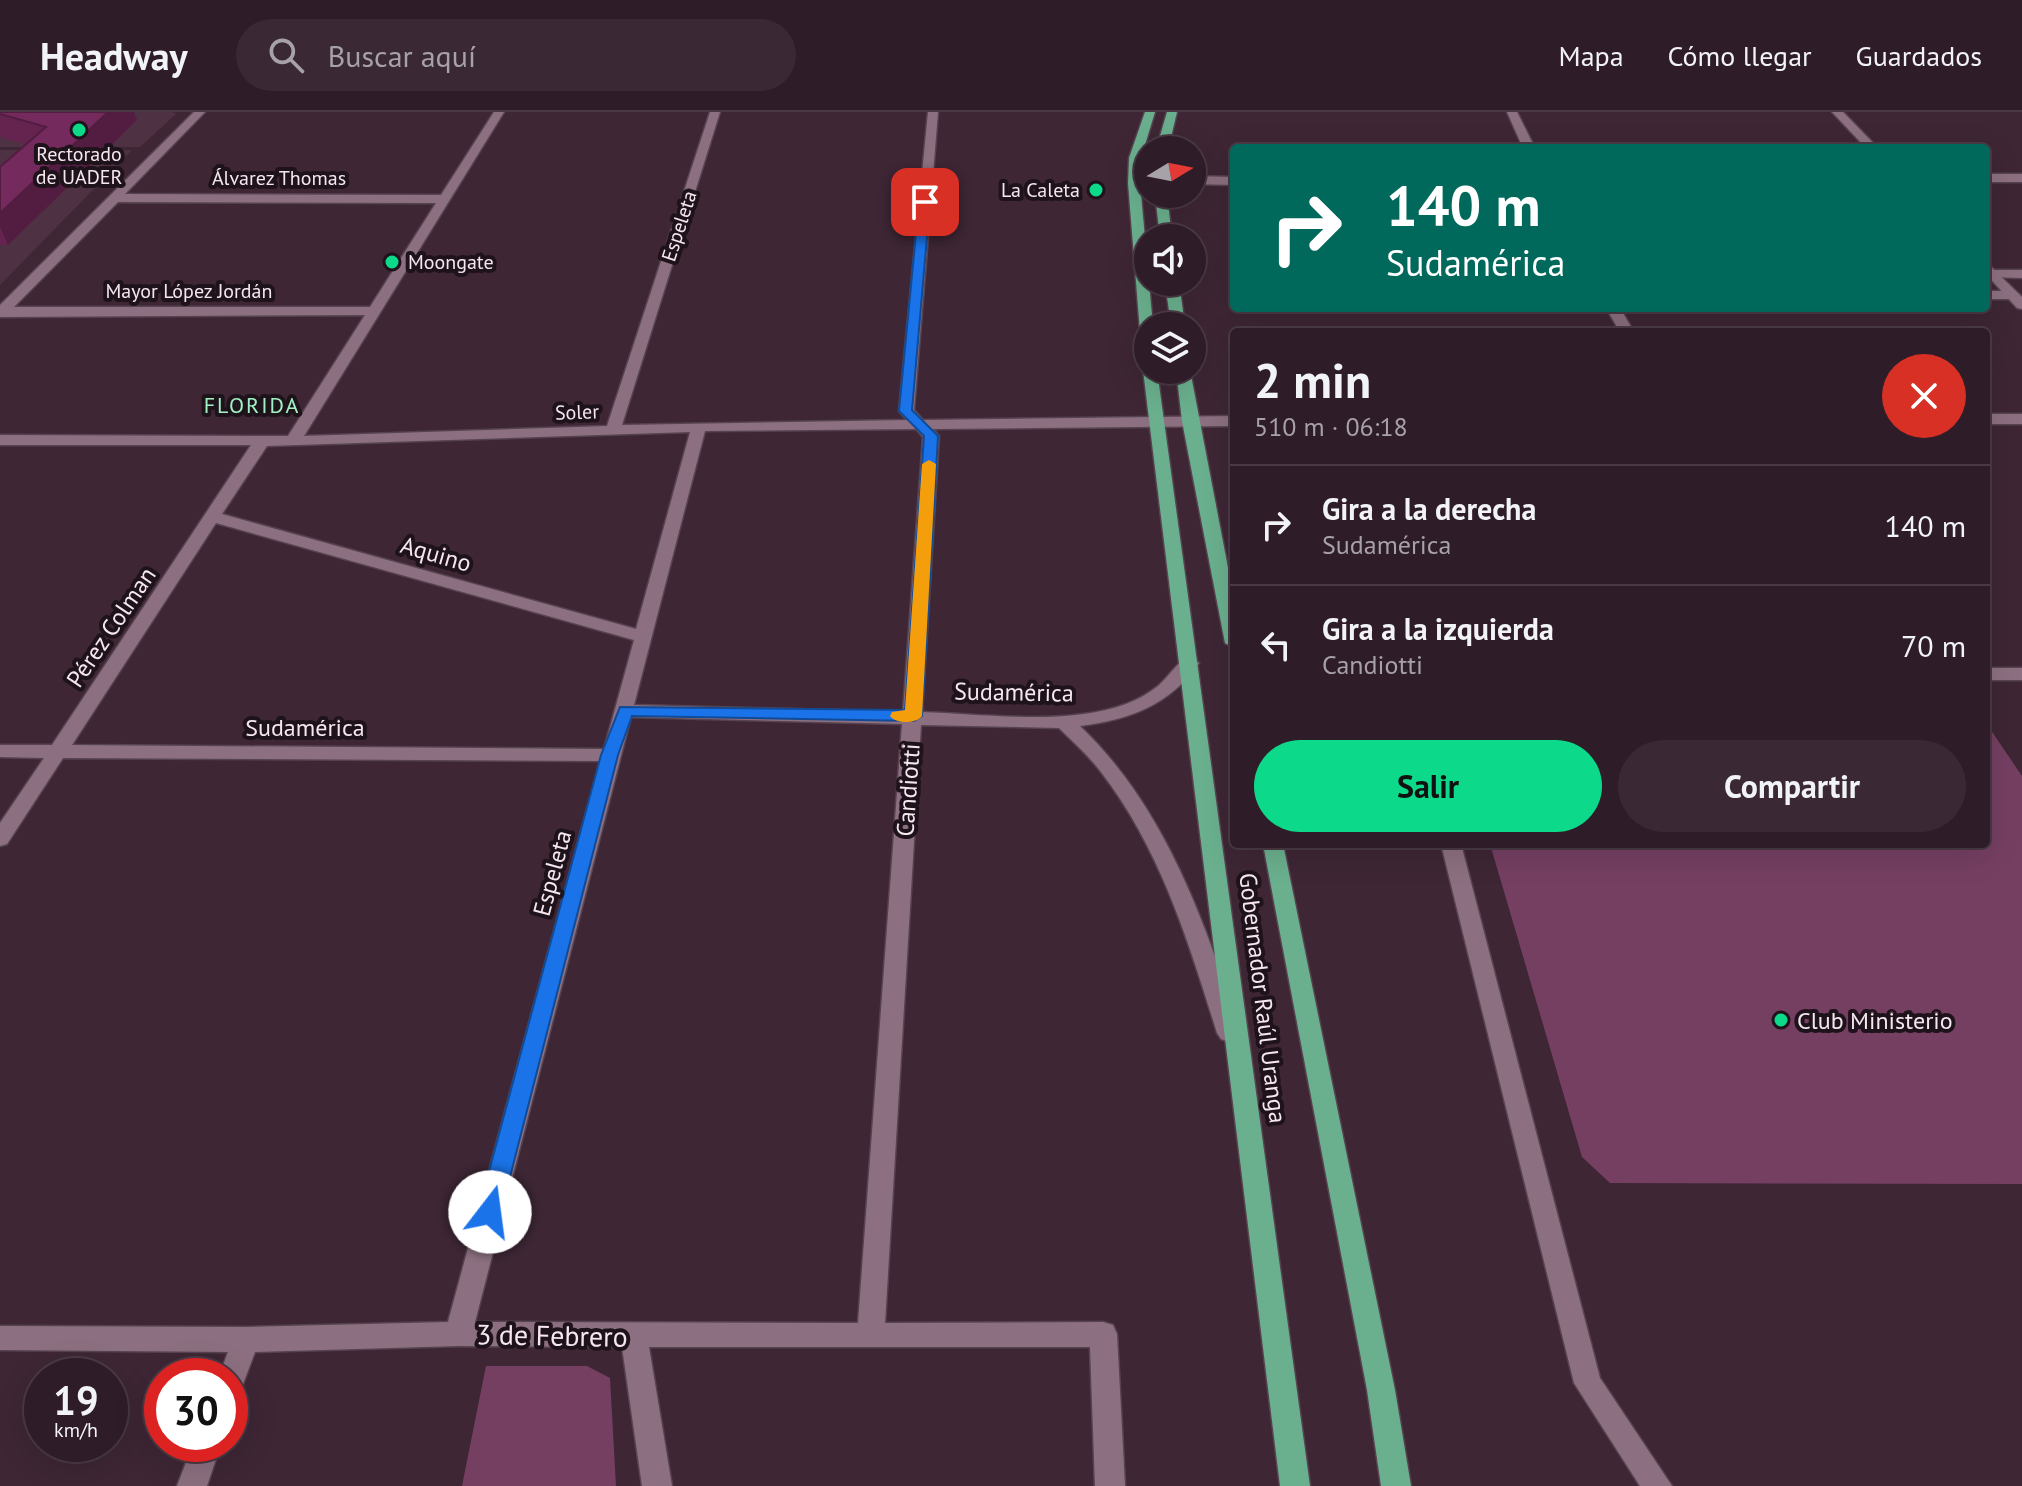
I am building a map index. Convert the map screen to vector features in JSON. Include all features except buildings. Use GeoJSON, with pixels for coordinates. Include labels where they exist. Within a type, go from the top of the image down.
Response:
{"type":"FeatureCollection","features":[{"type":"Feature","properties":{"kind":"main road"},"geometry":{"type":"LineString","coordinates":[[1145,312],[1134,183],[1135,158],[1150,112]]}},
{"type":"Feature","properties":{"kind":"main road"},"geometry":{"type":"LineString","coordinates":[[1166,136],[1172,112]]}},
{"type":"Feature","properties":{"kind":"main road","name":"Gobernador Raúl Uranga"},"geometry":{"type":"LineString","coordinates":[[1151,384],[1295,1486]]}},
{"type":"Feature","properties":{"kind":"main road"},"geometry":{"type":"LineString","coordinates":[[1185,384],[1230,623]]}},
{"type":"Feature","properties":{"kind":"main road","name":"Gobernador Raúl Uranga"},"geometry":{"type":"LineString","coordinates":[[1274,848],[1381,1390],[1396,1486]]}},
{"type":"Feature","properties":{"kind":"street"},"geometry":{"type":"LineString","coordinates":[[1,312],[200,112]]}},
{"type":"Feature","properties":{"kind":"street"},"geometry":{"type":"LineString","coordinates":[[293,441],[499,112]]}},
{"type":"Feature","properties":{"kind":"street","name":"Espeleta"},"geometry":{"type":"LineString","coordinates":[[613,431],[715,112]]}},
{"type":"Feature","properties":{"kind":"street","name":"Candiotti"},"geometry":{"type":"LineString","coordinates":[[871,1336],[931,436],[906,411],[933,112]]}},
{"type":"Feature","properties":{"kind":"street"},"geometry":{"type":"LineString","coordinates":[[1512,112],[1527,144]]}},
{"type":"Feature","properties":{"kind":"street"},"geometry":{"type":"LineString","coordinates":[[1837,112],[1868,144]]}},
{"type":"Feature","properties":{"kind":"street"},"geometry":{"type":"LineString","coordinates":[[1990,178],[2022,178]]}},
{"type":"Feature","properties":{"kind":"street"},"geometry":{"type":"LineString","coordinates":[[1206,180],[1230,181]]}},
{"type":"Feature","properties":{"kind":"street","name":"Álvarez Thomas"},"geometry":{"type":"LineString","coordinates":[[112,198],[446,199]]}},
{"type":"Feature","properties":{"kind":"street"},"geometry":{"type":"LineString","coordinates":[[1990,270],[2022,274]]}},
{"type":"Feature","properties":{"kind":"street"},"geometry":{"type":"LineString","coordinates":[[1990,271],[2018,300]]}},
{"type":"Feature","properties":{"kind":"street"},"geometry":{"type":"LineString","coordinates":[[1990,296],[2018,300]]}},
{"type":"Feature","properties":{"kind":"street","name":"Mayor López Jordán"},"geometry":{"type":"LineString","coordinates":[[1,312],[375,311]]}},
{"type":"Feature","properties":{"kind":"street"},"geometry":{"type":"LineString","coordinates":[[1990,419],[2022,419]]}},
{"type":"Feature","properties":{"kind":"street","name":"Soler"},"geometry":{"type":"LineString","coordinates":[[0,440],[293,441],[699,427],[1230,421]]}},
{"type":"Feature","properties":{"kind":"street","name":"Espeleta"},"geometry":{"type":"LineString","coordinates":[[458,1334],[699,427]]}},
{"type":"Feature","properties":{"kind":"street","name":"Pérez Colman"},"geometry":{"type":"LineString","coordinates":[[0,839],[262,441]]}},
{"type":"Feature","properties":{"kind":"street","name":"Aquino"},"geometry":{"type":"LineString","coordinates":[[214,517],[644,637]]}},
{"type":"Feature","properties":{"kind":"street","name":"Sudamérica"},"geometry":{"type":"LineString","coordinates":[[626,711],[1064,722],[1107,718],[1145,705],[1173,686],[1190,663]]}},
{"type":"Feature","properties":{"kind":"street"},"geometry":{"type":"LineString","coordinates":[[1990,674],[2022,674]]}},
{"type":"Feature","properties":{"kind":"street"},"geometry":{"type":"LineString","coordinates":[[1064,722],[1110,769],[1144,822],[1174,880],[1202,946],[1242,1073]]}},
{"type":"Feature","properties":{"kind":"street","name":"Sudamérica"},"geometry":{"type":"LineString","coordinates":[[0,751],[610,755]]}},
{"type":"Feature","properties":{"kind":"street"},"geometry":{"type":"LineString","coordinates":[[1452,848],[1588,1383],[1657,1486]]}},
{"type":"Feature","properties":{"kind":"street","name":"3 de Febrero"},"geometry":{"type":"LineString","coordinates":[[0,1338],[246,1340],[458,1334],[1103,1334],[1110,1486]]}},
{"type":"Feature","properties":{"kind":"street"},"geometry":{"type":"LineString","coordinates":[[634,1336],[657,1486]]}},
{"type":"Feature","properties":{"kind":"street"},"geometry":{"type":"LineString","coordinates":[[239,1358],[246,1340]]}},
{"type":"Feature","properties":{"kind":"street"},"geometry":{"type":"LineString","coordinates":[[192,1486],[201,1462]]}},
{"type":"Feature","properties":{"kind":"shaded area","name":"Rectorado de UADER"},"geometry":{"type":"Polygon","coordinates":[[[0,112],[176,114],[140,147],[0,147],[0,112]]]}},
{"type":"Feature","properties":{"kind":"shaded area"},"geometry":{"type":"Polygon","coordinates":[[[0,150],[132,150],[0,285],[0,150]]]}},
{"type":"Feature","properties":{"kind":"shaded area","name":"Club Ministerio"},"geometry":{"type":"Polygon","coordinates":[[[1990,729],[2022,776],[2022,1184],[1610,1183],[1582,1157],[1491,848],[1990,848],[1990,729]]]}},
{"type":"Feature","properties":{"kind":"shaded area"},"geometry":{"type":"Polygon","coordinates":[[[486,1366],[587,1366],[610,1378],[616,1486],[462,1486],[486,1366]]]}},
{"type":"Feature","properties":{"kind":"slow traffic"},"geometry":{"type":"LineString","coordinates":[[898,716],[914,716],[929,464]]}},
{"type":"Feature","properties":{"kind":"place","name":"Rectorado de UADER"},"geometry":{"type":"Point","coordinates":[79,130]}},
{"type":"Feature","properties":{"kind":"place","name":"La Caleta"},"geometry":{"type":"Point","coordinates":[1096,190]}},
{"type":"Feature","properties":{"kind":"place","name":"Moongate"},"geometry":{"type":"Point","coordinates":[392,262]}},
{"type":"Feature","properties":{"kind":"place","name":"Club Ministerio"},"geometry":{"type":"Point","coordinates":[1781,1020]}},
{"type":"Feature","properties":{"kind":"district","name":"FLORIDA"},"geometry":{"type":"Point","coordinates":[252,405]}},
{"type":"Feature","properties":{"kind":"route"},"geometry":{"type":"LineString","coordinates":[[490,1212],[610,755],[626,711],[914,716],[931,436],[930,431],[913,420],[906,411],[925,202]]}}]}
